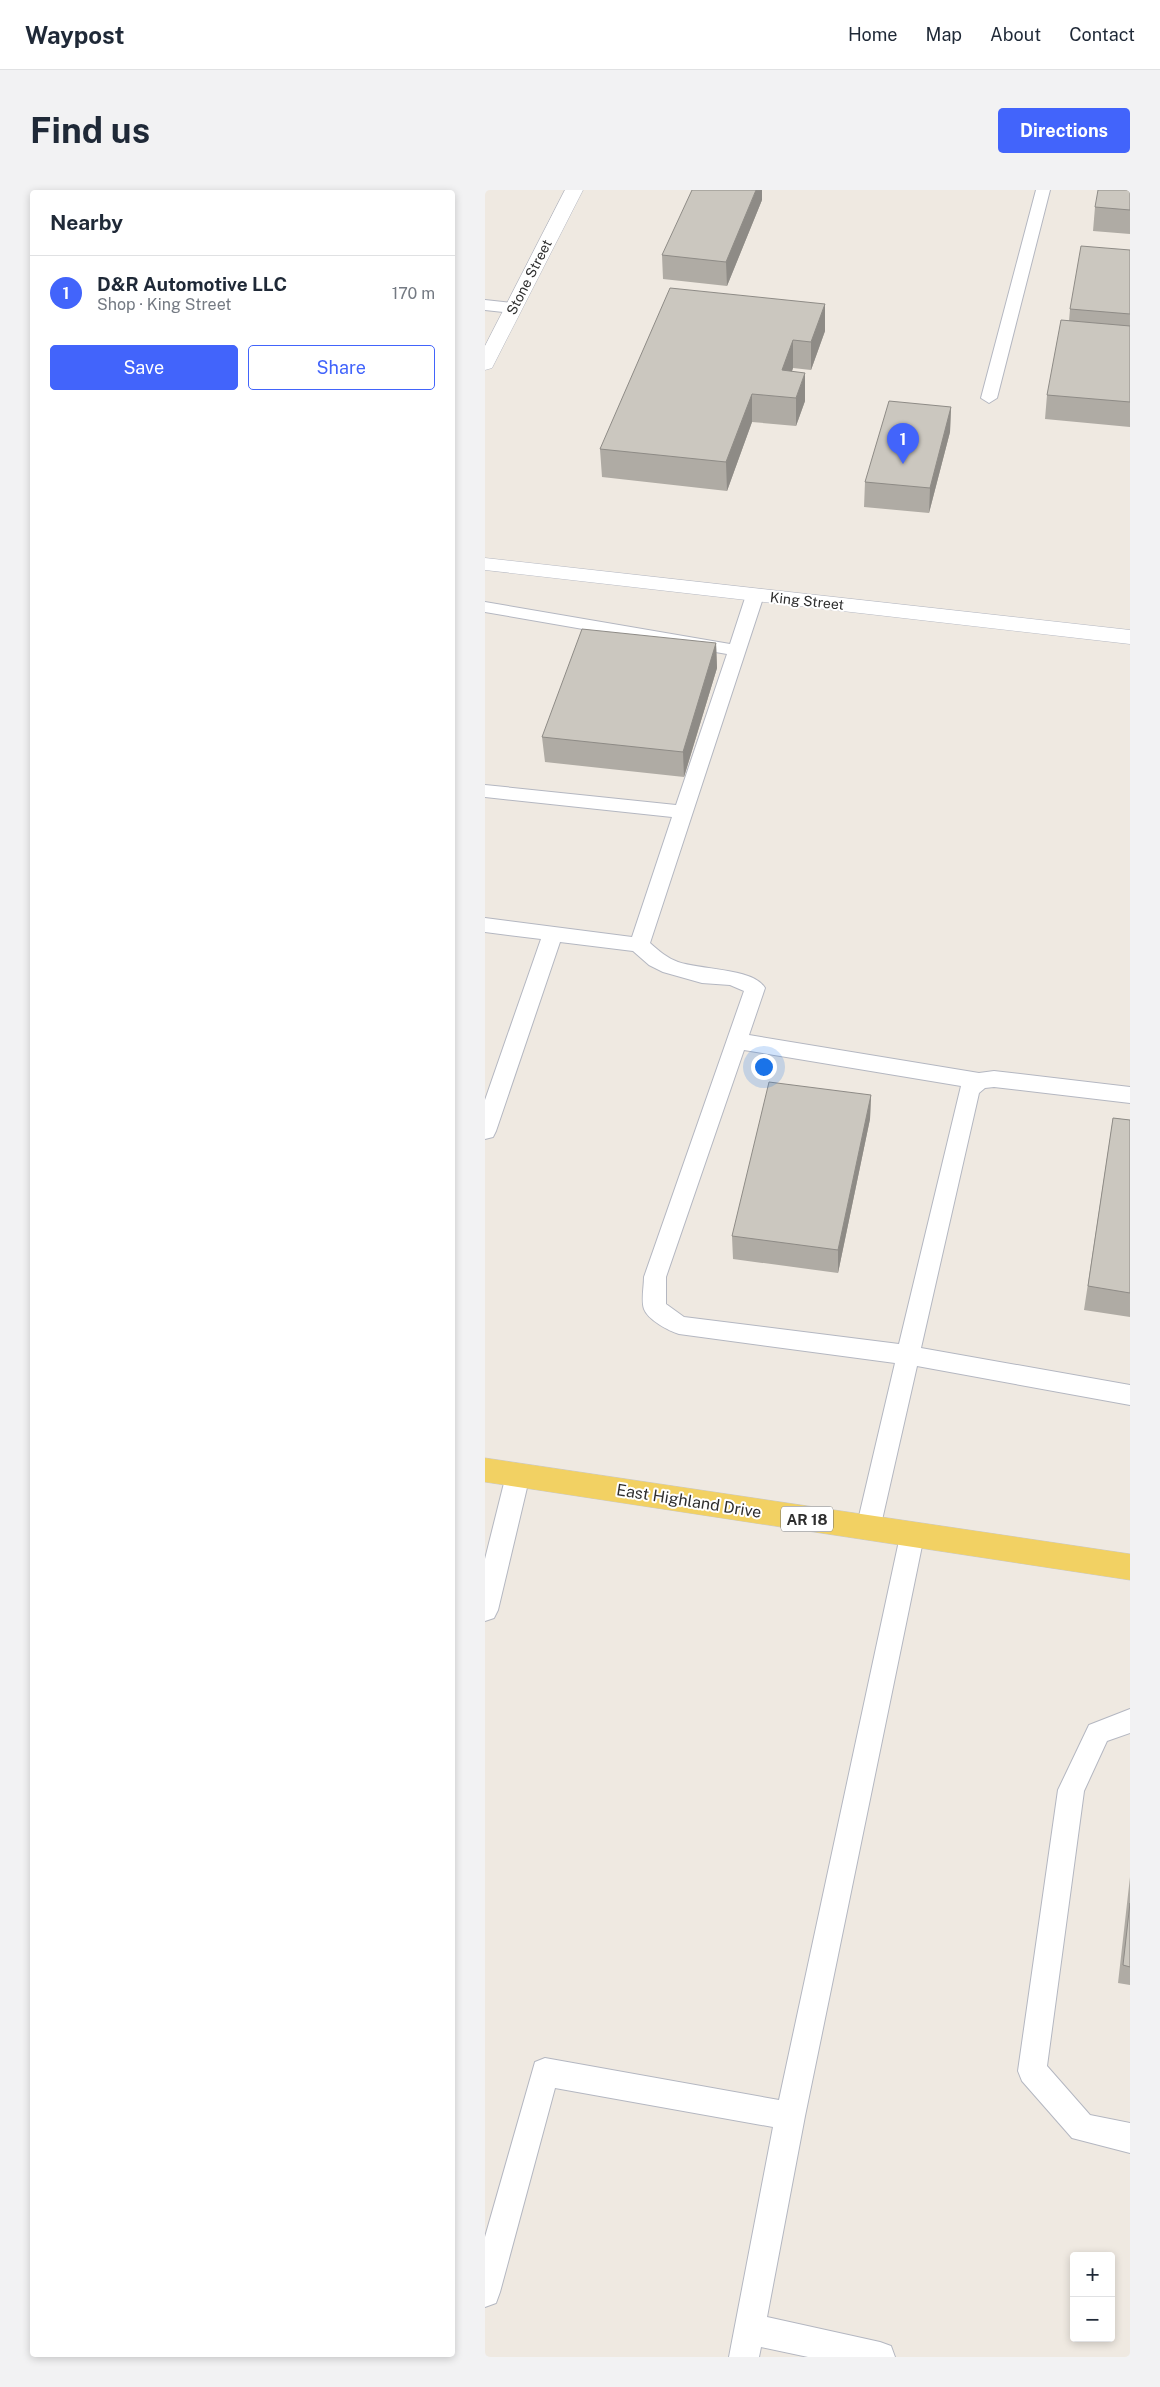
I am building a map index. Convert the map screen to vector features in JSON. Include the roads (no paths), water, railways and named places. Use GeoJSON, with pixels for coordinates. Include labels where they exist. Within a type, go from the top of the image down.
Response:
{"type":"FeatureCollection","features":[{"type":"Feature","properties":{"kind":"main road","name":"East Highland Drive"},"geometry":{"type":"LineString","coordinates":[[485,1470],[912,1536],[1130,1567]]}},
{"type":"Feature","properties":{"kind":"street","name":"Stone Street"},"geometry":{"type":"LineString","coordinates":[[485,364],[574,190]]}},
{"type":"Feature","properties":{"kind":"street","name":"King Street"},"geometry":{"type":"LineString","coordinates":[[485,564],[1130,637]]}},
{"type":"Feature","properties":{"kind":"lane"},"geometry":{"type":"LineString","coordinates":[[989,398],[1043,190]]}},
{"type":"Feature","properties":{"kind":"lane"},"geometry":{"type":"LineString","coordinates":[[485,305],[513,308]]}},
{"type":"Feature","properties":{"kind":"lane"},"geometry":{"type":"LineString","coordinates":[[639,945],[755,595]]}},
{"type":"Feature","properties":{"kind":"lane"},"geometry":{"type":"LineString","coordinates":[[485,607],[736,650]]}},
{"type":"Feature","properties":{"kind":"lane"},"geometry":{"type":"LineString","coordinates":[[485,791],[683,812]]}},
{"type":"Feature","properties":{"kind":"lane"},"geometry":{"type":"LineString","coordinates":[[485,926],[639,945],[656,960],[670,967],[702,976],[733,978],[755,988],[655,1277],[655,1308],[679,1324],[908,1354],[1130,1395]]}},
{"type":"Feature","properties":{"kind":"lane"},"geometry":{"type":"LineString","coordinates":[[485,1131],[553,934]]}},
{"type":"Feature","properties":{"kind":"lane"},"geometry":{"type":"LineString","coordinates":[[737,1041],[979,1081],[994,1079],[1130,1096]]}},
{"type":"Feature","properties":{"kind":"lane"},"geometry":{"type":"LineString","coordinates":[[867,1529],[969,1090],[979,1081]]}},
{"type":"Feature","properties":{"kind":"lane"},"geometry":{"type":"LineString","coordinates":[[485,1610],[518,1475]]}},
{"type":"Feature","properties":{"kind":"lane"},"geometry":{"type":"LineString","coordinates":[[880,2357],[747,2343],[790,2116],[912,1536]]}},
{"type":"Feature","properties":{"kind":"lane"},"geometry":{"type":"LineString","coordinates":[[1130,1721],[1098,1734],[1071,1790],[1033,2071],[1082,2128],[1130,2138]]}},
{"type":"Feature","properties":{"kind":"lane"},"geometry":{"type":"LineString","coordinates":[[485,2292],[545,2072],[790,2116]]}},
{"type":"Feature","properties":{"kind":"place","name":"D&R Automotive LLC"},"geometry":{"type":"Point","coordinates":[903,464]}}]}
